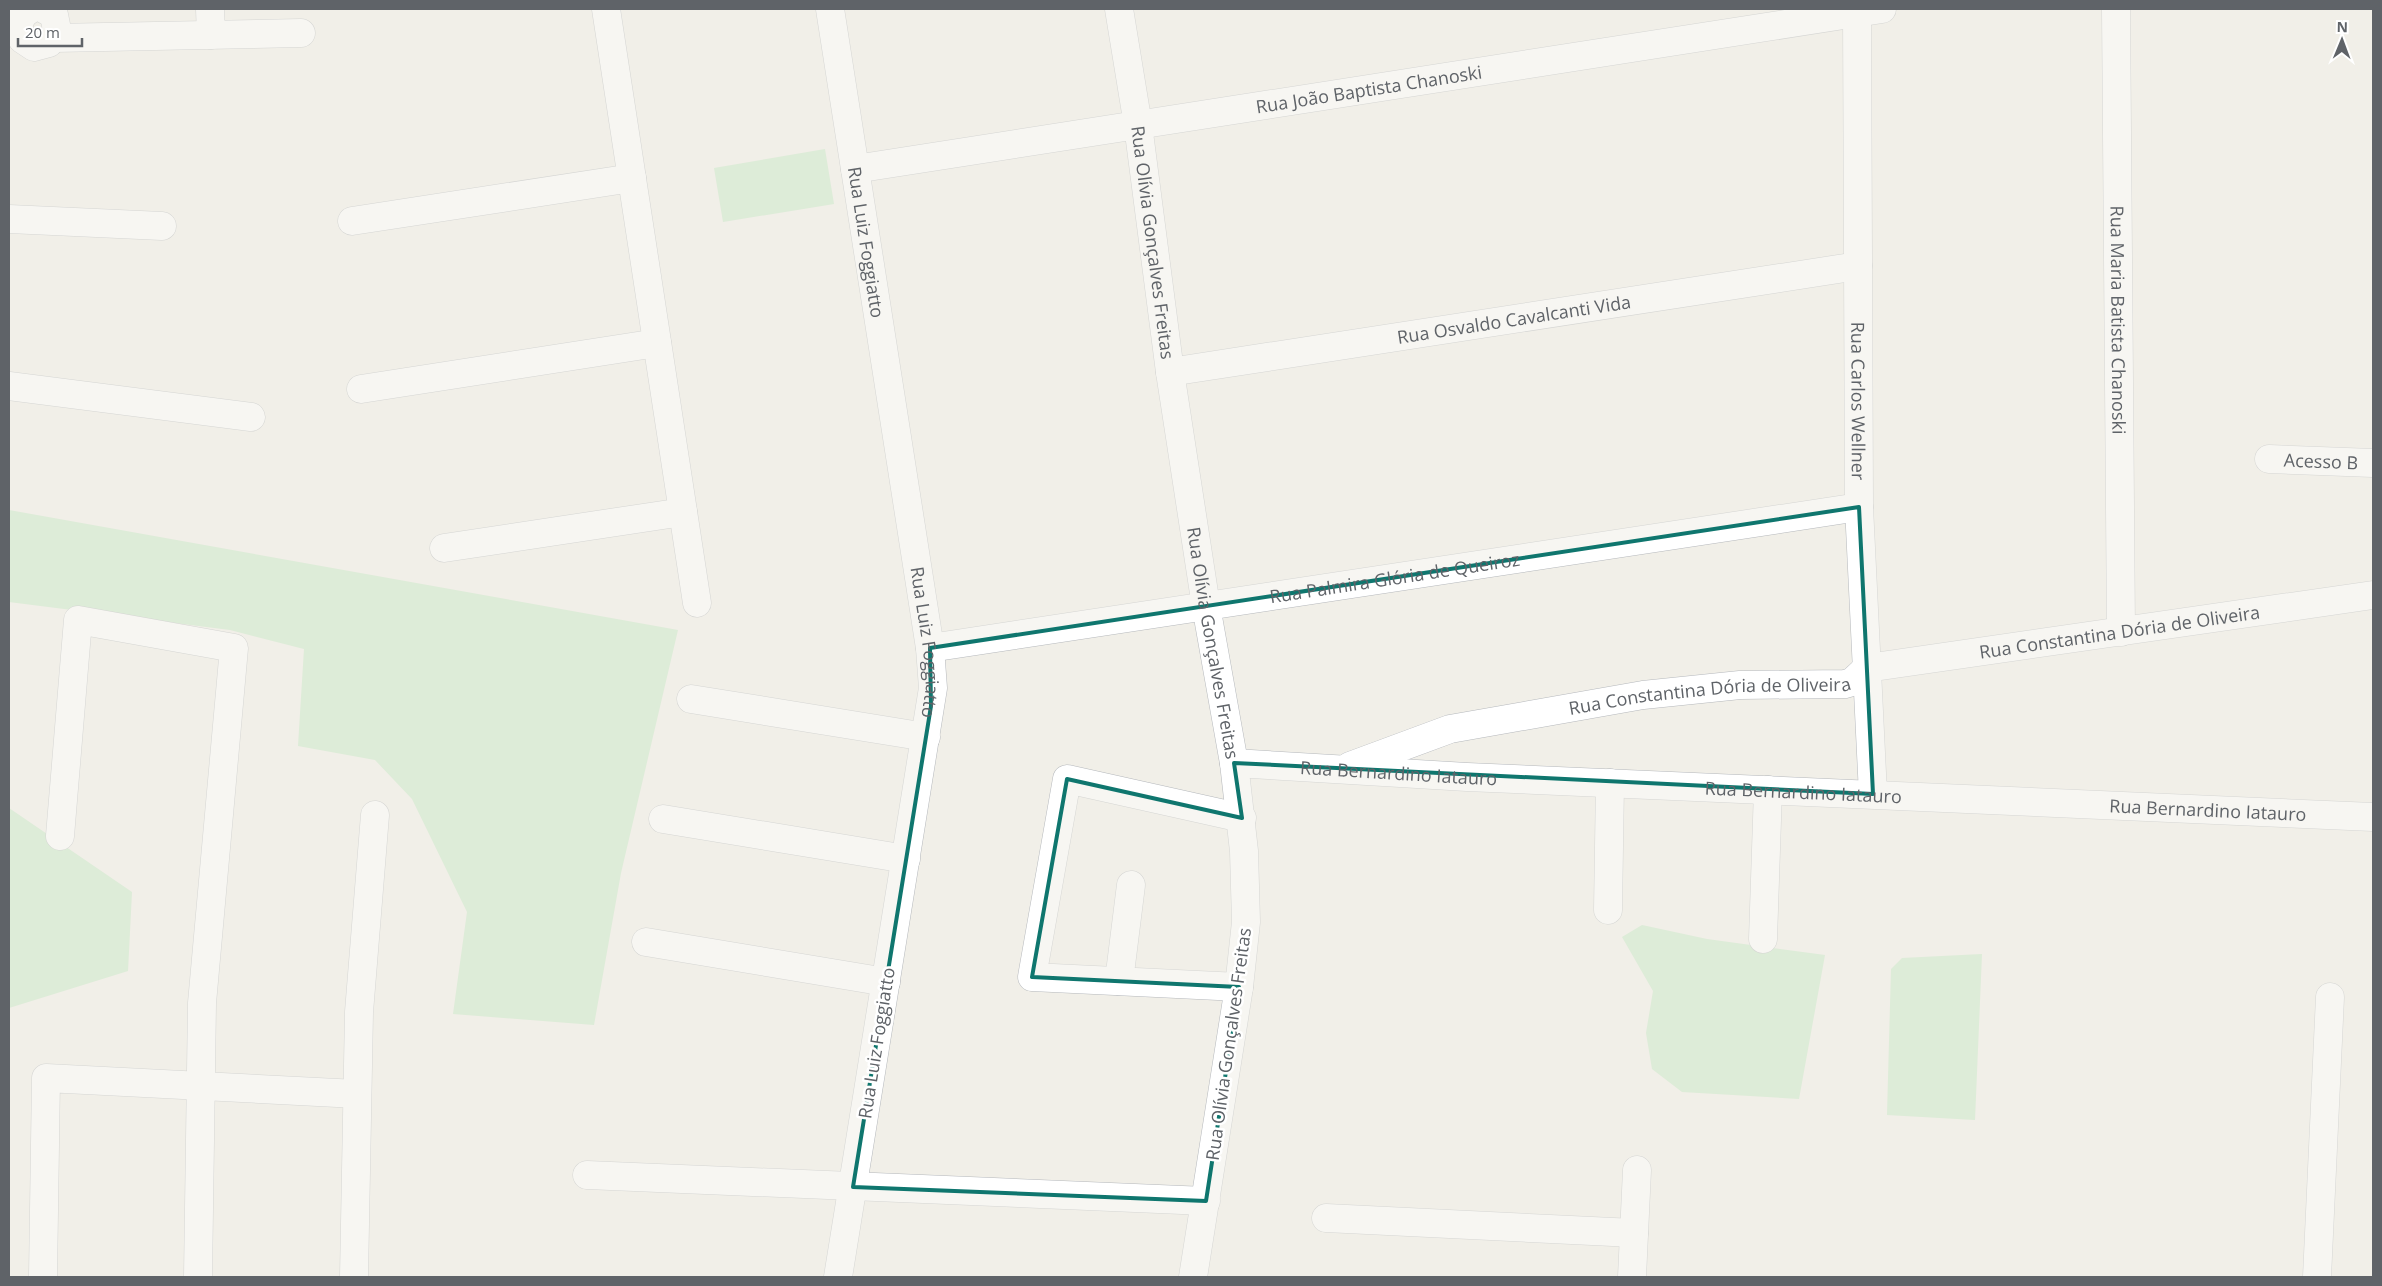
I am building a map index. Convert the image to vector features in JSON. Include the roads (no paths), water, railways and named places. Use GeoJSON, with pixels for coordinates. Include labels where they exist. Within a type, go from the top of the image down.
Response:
{"type":"FeatureCollection","features":[{"type":"Feature","properties":{"kind":"street"},"geometry":{"type":"LineString","coordinates":[[44,9],[54,15],[57,23],[54,38]]}},
{"type":"Feature","properties":{"kind":"street"},"geometry":{"type":"LineString","coordinates":[[606,9],[697,603]]}},
{"type":"Feature","properties":{"kind":"street","name":"Rua Luiz Foggiatto"},"geometry":{"type":"LineString","coordinates":[[830,9],[930,648],[933,688],[838,1277]]}},
{"type":"Feature","properties":{"kind":"street","name":"Rua Olívia Gonçalves Freitas"},"geometry":{"type":"LineString","coordinates":[[1119,9],[1138,125],[1170,372],[1206,606],[1242,818],[1246,922],[1239,987],[1193,1277]]}},
{"type":"Feature","properties":{"kind":"street","name":"Rua Maria Batista Chanoski"},"geometry":{"type":"LineString","coordinates":[[2116,9],[2121,632]]}},
{"type":"Feature","properties":{"kind":"street","name":"Rua João Baptista Chanoski"},"geometry":{"type":"LineString","coordinates":[[855,169],[1865,10]]}},
{"type":"Feature","properties":{"kind":"street","name":"Rua Carlos Wellner"},"geometry":{"type":"LineString","coordinates":[[1865,10],[1858,266],[1859,507],[1873,794]]}},
{"type":"Feature","properties":{"kind":"street"},"geometry":{"type":"LineString","coordinates":[[19,30],[42,46],[54,38],[210,22],[301,33]]}},
{"type":"Feature","properties":{"kind":"street"},"geometry":{"type":"LineString","coordinates":[[352,221],[632,178]]}},
{"type":"Feature","properties":{"kind":"street"},"geometry":{"type":"LineString","coordinates":[[9,219],[162,226]]}},
{"type":"Feature","properties":{"kind":"street","name":"Rua Osvaldo Cavalcanti Vida"},"geometry":{"type":"LineString","coordinates":[[1170,372],[1858,266]]}},
{"type":"Feature","properties":{"kind":"street"},"geometry":{"type":"LineString","coordinates":[[361,390],[657,343]]}},
{"type":"Feature","properties":{"kind":"street"},"geometry":{"type":"LineString","coordinates":[[9,386],[251,417]]}},
{"type":"Feature","properties":{"kind":"street","name":"Acesso B"},"geometry":{"type":"LineString","coordinates":[[2269,459],[2373,463]]}},
{"type":"Feature","properties":{"kind":"street","name":"Rua Palmira Glória de Queiroz"},"geometry":{"type":"LineString","coordinates":[[930,648],[1859,507]]}},
{"type":"Feature","properties":{"kind":"street"},"geometry":{"type":"LineString","coordinates":[[444,548],[683,512]]}},
{"type":"Feature","properties":{"kind":"street","name":"Rua Constantina Dória de Oliveira"},"geometry":{"type":"LineString","coordinates":[[1342,769],[1416,740],[1483,722],[1643,695],[1702,688],[1772,684],[1845,684],[1852,682],[1867,668],[2373,595]]}},
{"type":"Feature","properties":{"kind":"street"},"geometry":{"type":"LineString","coordinates":[[60,836],[78,620],[234,648],[202,1003],[198,1277]]}},
{"type":"Feature","properties":{"kind":"street"},"geometry":{"type":"LineString","coordinates":[[691,698],[926,737]]}},
{"type":"Feature","properties":{"kind":"street","name":"Rua Bernardino Iatauro"},"geometry":{"type":"LineString","coordinates":[[1234,763],[1610,783],[2373,816]]}},
{"type":"Feature","properties":{"kind":"street"},"geometry":{"type":"LineString","coordinates":[[1239,987],[1032,977],[1068,779],[1242,818]]}},
{"type":"Feature","properties":{"kind":"street"},"geometry":{"type":"LineString","coordinates":[[1608,910],[1610,783]]}},
{"type":"Feature","properties":{"kind":"street"},"geometry":{"type":"LineString","coordinates":[[1764,938],[1768,790]]}},
{"type":"Feature","properties":{"kind":"street"},"geometry":{"type":"LineString","coordinates":[[354,1277],[358,1012],[375,815]]}},
{"type":"Feature","properties":{"kind":"street"},"geometry":{"type":"LineString","coordinates":[[663,819],[906,859]]}},
{"type":"Feature","properties":{"kind":"street"},"geometry":{"type":"LineString","coordinates":[[1119,981],[1131,885]]}},
{"type":"Feature","properties":{"kind":"street"},"geometry":{"type":"LineString","coordinates":[[646,942],[886,982]]}},
{"type":"Feature","properties":{"kind":"street"},"geometry":{"type":"LineString","coordinates":[[2317,1277],[2330,997]]}},
{"type":"Feature","properties":{"kind":"street"},"geometry":{"type":"LineString","coordinates":[[43,1277],[46,1078],[357,1094]]}},
{"type":"Feature","properties":{"kind":"street"},"geometry":{"type":"LineString","coordinates":[[1632,1277],[1638,1170]]}},
{"type":"Feature","properties":{"kind":"street"},"geometry":{"type":"LineString","coordinates":[[587,1175],[1206,1201]]}},
{"type":"Feature","properties":{"kind":"street"},"geometry":{"type":"LineString","coordinates":[[1326,1218],[1634,1233]]}}]}
